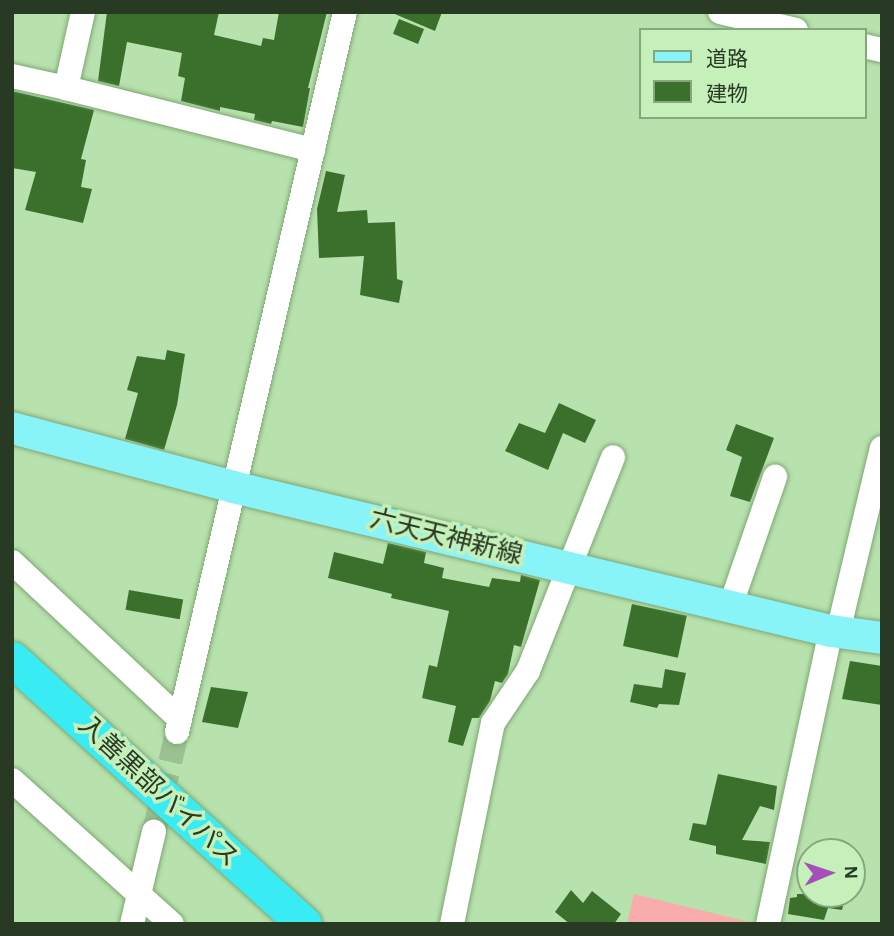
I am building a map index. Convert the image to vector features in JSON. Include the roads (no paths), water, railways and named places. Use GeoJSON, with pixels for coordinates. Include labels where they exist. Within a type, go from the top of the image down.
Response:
{"type":"FeatureCollection","features":[{"type":"Feature","properties":{"kind":"highway","name":"入善黒部バイパス"},"geometry":{"type":"LineString","coordinates":[[12,659],[304,924]]}},
{"type":"Feature","properties":{"kind":"main road","name":"六天天神新線"},"geometry":{"type":"LineString","coordinates":[[12,428],[233,486],[730,607],[834,631],[882,638]]}},
{"type":"Feature","properties":{"kind":"street"},"geometry":{"type":"LineString","coordinates":[[66,88],[83,12]]}},
{"type":"Feature","properties":{"kind":"street"},"geometry":{"type":"LineString","coordinates":[[12,562],[178,726],[345,12]]}},
{"type":"Feature","properties":{"kind":"street"},"geometry":{"type":"LineString","coordinates":[[720,12],[788,28]]}},
{"type":"Feature","properties":{"kind":"street"},"geometry":{"type":"LineString","coordinates":[[12,76],[313,150]]}},
{"type":"Feature","properties":{"kind":"street"},"geometry":{"type":"LineString","coordinates":[[768,924],[834,631],[882,448]]}},
{"type":"Feature","properties":{"kind":"street"},"geometry":{"type":"LineString","coordinates":[[452,924],[493,723],[528,671],[613,457]]}},
{"type":"Feature","properties":{"kind":"street"},"geometry":{"type":"LineString","coordinates":[[730,607],[775,477]]}},
{"type":"Feature","properties":{"kind":"street"},"geometry":{"type":"LineString","coordinates":[[12,780],[140,892],[172,924]]}},
{"type":"Feature","properties":{"kind":"street"},"geometry":{"type":"LineString","coordinates":[[132,924],[155,832]]}},
{"type":"Feature","properties":{"kind":"tunnel"},"geometry":{"type":"LineString","coordinates":[[154,832],[177,732]]}}]}
